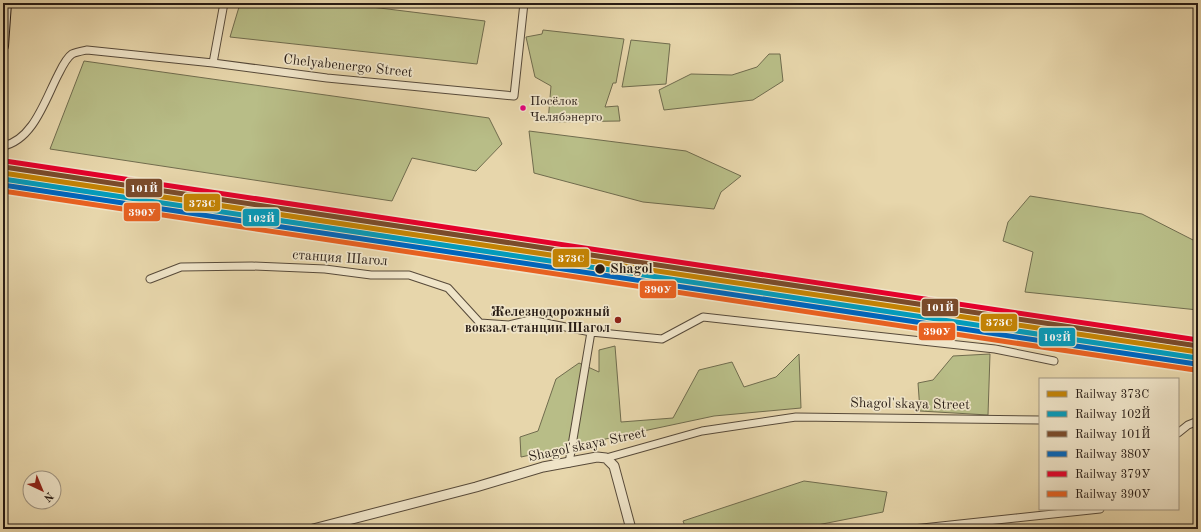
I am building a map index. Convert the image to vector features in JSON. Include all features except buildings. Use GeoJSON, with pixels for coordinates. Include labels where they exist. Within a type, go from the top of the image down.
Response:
{"type":"FeatureCollection","features":[{"type":"Feature","properties":{"kind":"main road"},"geometry":{"type":"LineString","coordinates":[[3,46],[6,3]]}},
{"type":"Feature","properties":{"kind":"street"},"geometry":{"type":"LineString","coordinates":[[213,63],[224,3]]}},
{"type":"Feature","properties":{"kind":"street","name":"Chelyabenergo Street"},"geometry":{"type":"LineString","coordinates":[[3,146],[14,144],[25,134],[36,117],[61,67],[71,55],[87,50],[213,63],[327,78],[514,96],[524,3]]}},
{"type":"Feature","properties":{"kind":"street","name":"станция Шагол"},"geometry":{"type":"LineString","coordinates":[[150,278],[181,267],[236,266],[325,269],[371,275],[409,275],[448,288],[480,323],[509,325],[530,320],[591,332],[662,339],[703,317],[995,349],[1054,360]]}},
{"type":"Feature","properties":{"kind":"street"},"geometry":{"type":"LineString","coordinates":[[569,462],[591,332]]}},
{"type":"Feature","properties":{"kind":"street","name":"Shagol'skaya Street"},"geometry":{"type":"LineString","coordinates":[[313,529],[476,487],[542,468],[597,457],[606,458],[702,431],[796,417],[1039,420]]}},
{"type":"Feature","properties":{"kind":"street"},"geometry":{"type":"LineString","coordinates":[[1179,432],[1198,420]]}},
{"type":"Feature","properties":{"kind":"street"},"geometry":{"type":"LineString","coordinates":[[606,458],[614,466],[630,529]]}},
{"type":"Feature","properties":{"kind":"street"},"geometry":{"type":"LineString","coordinates":[[913,529],[1091,510]]}},
{"type":"Feature","properties":{"kind":"green space"},"geometry":{"type":"Polygon","coordinates":[[[248,3],[339,3],[485,21],[477,64],[230,37],[239,7],[248,3]]]}},
{"type":"Feature","properties":{"kind":"green space"},"geometry":{"type":"Polygon","coordinates":[[[543,30],[624,39],[616,83],[613,83],[605,107],[618,106],[620,121],[548,122],[551,86],[535,77],[526,37],[542,34],[543,30]]]}},
{"type":"Feature","properties":{"kind":"green space"},"geometry":{"type":"Polygon","coordinates":[[[631,40],[670,44],[666,84],[622,87],[631,40]]]}},
{"type":"Feature","properties":{"kind":"green space"},"geometry":{"type":"Polygon","coordinates":[[[769,54],[780,54],[783,81],[753,100],[664,110],[659,90],[691,74],[732,75],[757,67],[769,54]]]}},
{"type":"Feature","properties":{"kind":"green space"},"geometry":{"type":"Polygon","coordinates":[[[84,61],[489,118],[502,144],[476,171],[412,158],[392,201],[50,149],[84,61]]]}},
{"type":"Feature","properties":{"kind":"green space"},"geometry":{"type":"Polygon","coordinates":[[[529,131],[686,151],[741,176],[721,192],[714,209],[643,202],[534,173],[529,131]]]}},
{"type":"Feature","properties":{"kind":"green space"},"geometry":{"type":"Polygon","coordinates":[[[1030,196],[1142,214],[1195,241],[1198,244],[1198,310],[1025,292],[1033,252],[1003,241],[1008,222],[1030,196]]]}},
{"type":"Feature","properties":{"kind":"green space"},"geometry":{"type":"Polygon","coordinates":[[[615,346],[621,422],[673,418],[699,370],[732,362],[744,387],[776,377],[799,354],[801,408],[714,416],[521,457],[520,437],[538,431],[556,379],[579,363],[599,372],[599,350],[615,346]]]}},
{"type":"Feature","properties":{"kind":"green space"},"geometry":{"type":"Polygon","coordinates":[[[990,354],[988,415],[920,411],[918,383],[933,380],[953,356],[990,354]]]}},
{"type":"Feature","properties":{"kind":"green space"},"geometry":{"type":"Polygon","coordinates":[[[804,481],[887,492],[883,512],[797,529],[686,529],[683,521],[804,481]]]}},
{"type":"Feature","properties":{"kind":"railway"},"geometry":{"type":"LineString","coordinates":[[187,200],[265,204],[351,220],[590,253],[1198,344]]}},
{"type":"Feature","properties":{"kind":"rail line","name":"379У"},"geometry":{"type":"LineString","coordinates":[[5,161],[1198,340]]}},
{"type":"Feature","properties":{"kind":"rail line","name":"101Й"},"geometry":{"type":"LineString","coordinates":[[4,167],[1198,346]]}},
{"type":"Feature","properties":{"kind":"rail line","name":"373C"},"geometry":{"type":"LineString","coordinates":[[3,173],[1198,352]]}},
{"type":"Feature","properties":{"kind":"rail line","name":"102Й"},"geometry":{"type":"LineString","coordinates":[[3,179],[1197,358]]}},
{"type":"Feature","properties":{"kind":"rail line","name":"380У"},"geometry":{"type":"LineString","coordinates":[[3,185],[1196,364]]}},
{"type":"Feature","properties":{"kind":"rail line","name":"390У"},"geometry":{"type":"LineString","coordinates":[[3,191],[1195,370]]}},
{"type":"Feature","properties":{"kind":"place","name":"Посёлок Челябэнерго"},"geometry":{"type":"Point","coordinates":[523,108]}},
{"type":"Feature","properties":{"kind":"place","name":"Shagol"},"geometry":{"type":"Point","coordinates":[600,269]}},
{"type":"Feature","properties":{"kind":"place","name":"Железнодорожный вокзал станции Шагол"},"geometry":{"type":"Point","coordinates":[618,320]}}]}
